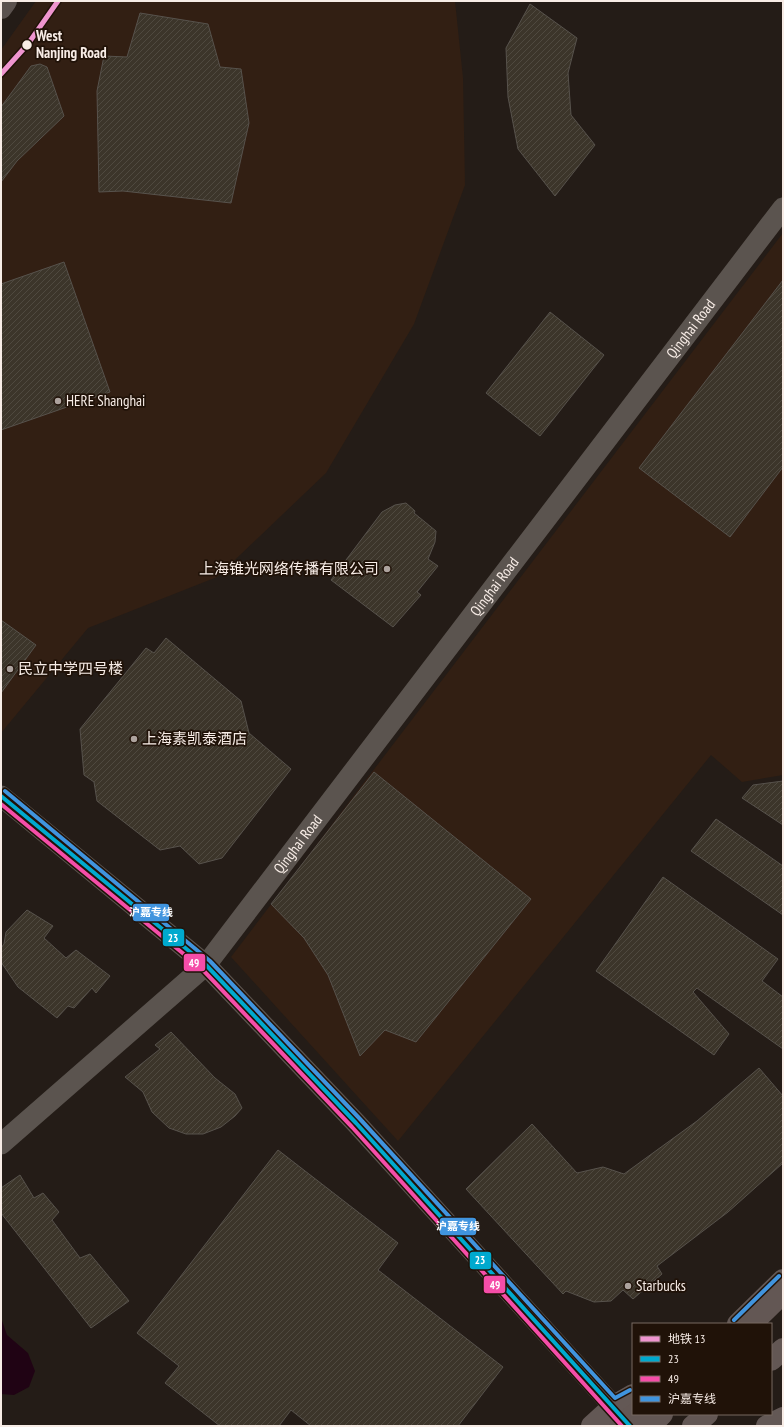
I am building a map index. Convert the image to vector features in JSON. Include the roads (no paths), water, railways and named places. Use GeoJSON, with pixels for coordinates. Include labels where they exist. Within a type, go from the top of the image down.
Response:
{"type":"FeatureCollection","features":[{"type":"Feature","properties":{"kind":"highway"},"geometry":{"type":"LineString","coordinates":[[754,1320],[783,1293]]}},
{"type":"Feature","properties":{"kind":"highway"},"geometry":{"type":"LineString","coordinates":[[772,1359],[783,1349]]}},
{"type":"Feature","properties":{"kind":"highway"},"geometry":{"type":"LineString","coordinates":[[620,1426],[634,1415]]}},
{"type":"Feature","properties":{"kind":"highway"},"geometry":{"type":"LineString","coordinates":[[650,1426],[661,1415]]}},
{"type":"Feature","properties":{"kind":"highway"},"geometry":{"type":"LineString","coordinates":[[693,1426],[706,1415]]}},
{"type":"Feature","properties":{"kind":"highway"},"geometry":{"type":"LineString","coordinates":[[712,1426],[721,1415]]}},
{"type":"Feature","properties":{"kind":"main road"},"geometry":{"type":"LineString","coordinates":[[1,8],[6,1]]}},
{"type":"Feature","properties":{"kind":"main road"},"geometry":{"type":"LineString","coordinates":[[739,1323],[783,1280]]}},
{"type":"Feature","properties":{"kind":"main road"},"geometry":{"type":"LineString","coordinates":[[592,1426],[614,1406],[632,1396]]}},
{"type":"Feature","properties":{"kind":"main road"},"geometry":{"type":"LineString","coordinates":[[639,1426],[649,1415]]}},
{"type":"Feature","properties":{"kind":"main road"},"geometry":{"type":"LineString","coordinates":[[767,1426],[783,1418]]}},
{"type":"Feature","properties":{"kind":"main road"},"geometry":{"type":"LineString","coordinates":[[775,1426],[783,1418]]}},
{"type":"Feature","properties":{"kind":"street","name":"Qinghai Road"},"geometry":{"type":"LineString","coordinates":[[1,1144],[206,965],[783,208]]}},
{"type":"Feature","properties":{"kind":"street"},"geometry":{"type":"LineString","coordinates":[[1,796],[206,965],[356,1123],[614,1406],[630,1426]]}},
{"type":"Feature","properties":{"kind":"metro line","name":"13"},"geometry":{"type":"LineString","coordinates":[[1,74],[28,44],[58,1]]}},
{"type":"Feature","properties":{"kind":"place","name":"West Nanjing Road"},"geometry":{"type":"Point","coordinates":[27,45]}},
{"type":"Feature","properties":{"kind":"place","name":"HERE Shanghai"},"geometry":{"type":"Point","coordinates":[58,401]}},
{"type":"Feature","properties":{"kind":"place","name":"上海锥光网络传播有限公司"},"geometry":{"type":"Point","coordinates":[387,569]}},
{"type":"Feature","properties":{"kind":"place","name":"民立中学四号楼"},"geometry":{"type":"Point","coordinates":[10,669]}},
{"type":"Feature","properties":{"kind":"place","name":"上海素凯泰酒店"},"geometry":{"type":"Point","coordinates":[134,739]}},
{"type":"Feature","properties":{"kind":"place","name":"Starbucks"},"geometry":{"type":"Point","coordinates":[628,1286]}}]}
